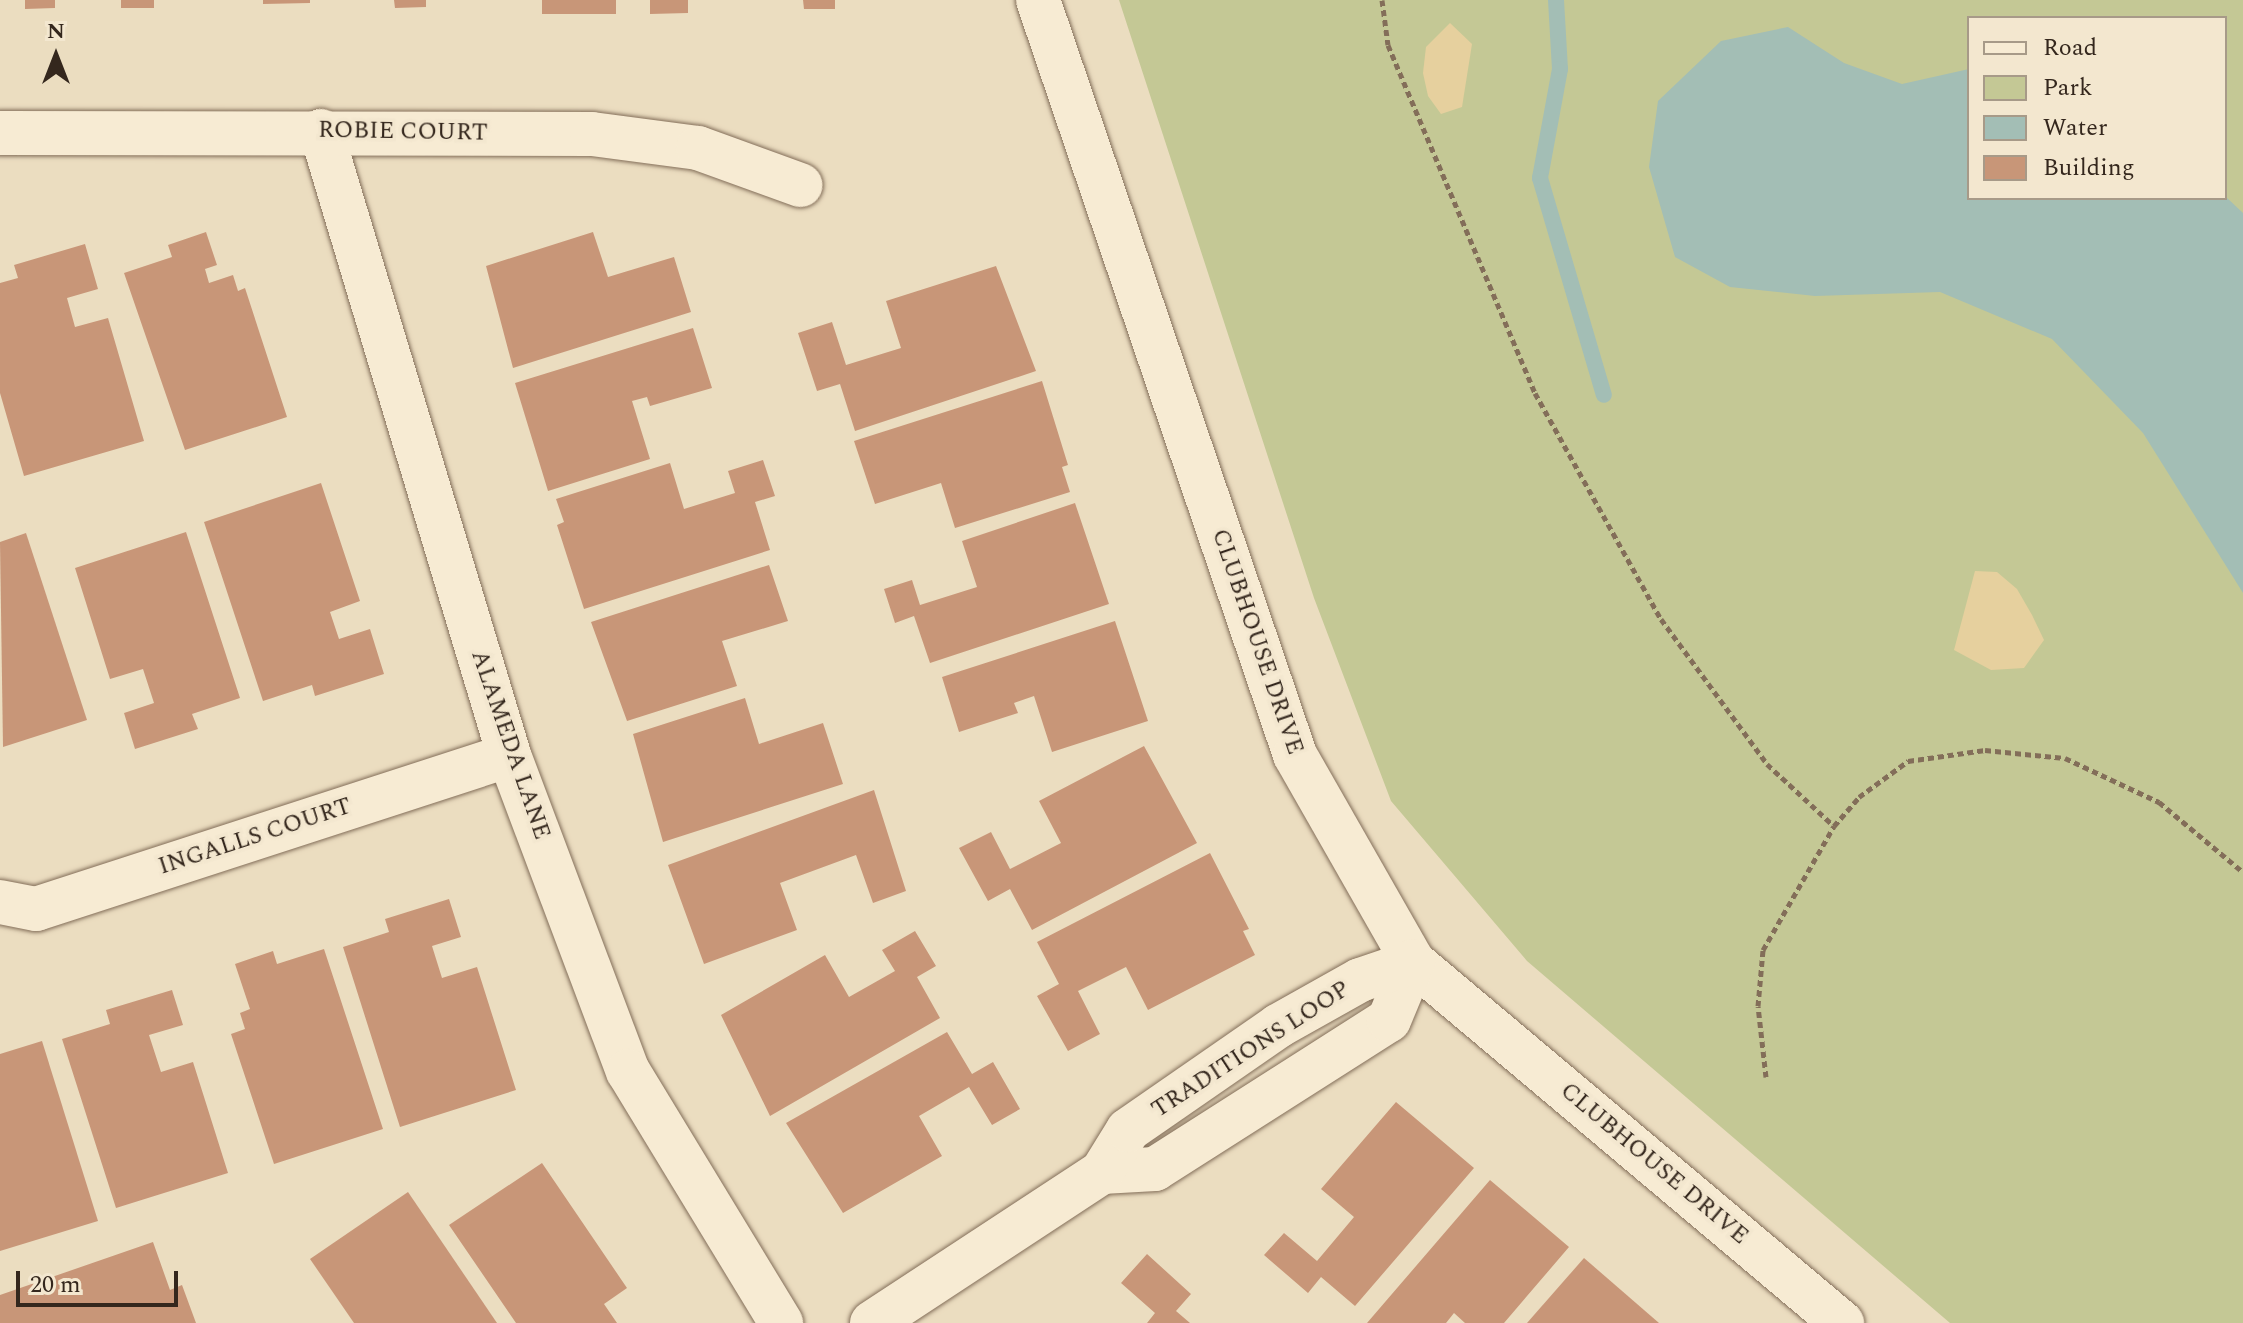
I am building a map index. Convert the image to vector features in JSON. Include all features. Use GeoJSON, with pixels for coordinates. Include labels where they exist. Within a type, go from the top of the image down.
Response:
{"type":"FeatureCollection","features":[{"type":"Feature","properties":{"kind":"street","name":"CLUBHOUSE DRIVE"},"geometry":{"type":"LineString","coordinates":[[1038,0],[1295,755],[1413,962],[1842,1323]]}},
{"type":"Feature","properties":{"kind":"street","name":"ROBIE COURT"},"geometry":{"type":"LineString","coordinates":[[0,133],[321,131],[592,134],[698,148],[800,185]]}},
{"type":"Feature","properties":{"kind":"street","name":"ALAMEDA LANE"},"geometry":{"type":"LineString","coordinates":[[321,131],[509,755],[628,1071],[781,1323]]}},
{"type":"Feature","properties":{"kind":"street","name":"INGALLS COURT"},"geometry":{"type":"LineString","coordinates":[[0,902],[36,909],[509,755]]}},
{"type":"Feature","properties":{"kind":"street","name":"TRADITIONS LOOP"},"geometry":{"type":"LineString","coordinates":[[872,1323],[1102,1172],[1155,1169],[1389,1020],[1413,962]]}},
{"type":"Feature","properties":{"kind":"path"},"geometry":{"type":"LineString","coordinates":[[1382,0],[1388,45],[1535,393],[1661,619],[1767,764],[1834,826]]}},
{"type":"Feature","properties":{"kind":"path"},"geometry":{"type":"LineString","coordinates":[[1766,1077],[1758,1006],[1763,950],[1834,826],[1859,797],[1908,761],[1985,750],[2065,758],[2159,802],[2243,872]]}},
{"type":"Feature","properties":{"kind":"green space"},"geometry":{"type":"Polygon","coordinates":[[[1119,0],[2243,0],[2243,1323],[1950,1323],[1527,961],[1391,801],[1314,598],[1119,0]]]}},
{"type":"Feature","properties":{"kind":"sand"},"geometry":{"type":"Polygon","coordinates":[[[1450,23],[1472,44],[1462,107],[1441,114],[1428,96],[1423,73],[1426,47],[1450,23]]]}},
{"type":"Feature","properties":{"kind":"sand"},"geometry":{"type":"Polygon","coordinates":[[[1975,571],[1997,572],[2017,589],[2032,615],[2044,640],[2024,668],[1991,670],[1954,650],[1975,571]]]}},
{"type":"Feature","properties":{"kind":"water"},"geometry":{"type":"Polygon","coordinates":[[[1788,27],[1844,63],[1902,84],[1967,69],[1967,200],[2227,198],[2243,213],[2243,593],[2143,433],[2052,339],[1940,292],[1815,296],[1730,287],[1675,257],[1649,167],[1658,101],[1721,41],[1788,27]]]}},
{"type":"Feature","properties":{"kind":"building"},"geometry":{"type":"Polygon","coordinates":[[[25,0],[55,0],[55,8],[25,9],[25,0]]]}},
{"type":"Feature","properties":{"kind":"building"},"geometry":{"type":"Polygon","coordinates":[[[121,0],[154,0],[154,8],[121,8],[121,0]]]}},
{"type":"Feature","properties":{"kind":"building"},"geometry":{"type":"Polygon","coordinates":[[[263,0],[310,0],[310,3],[263,4],[263,0]]]}},
{"type":"Feature","properties":{"kind":"building"},"geometry":{"type":"Polygon","coordinates":[[[394,0],[426,0],[426,7],[395,8],[394,0]]]}},
{"type":"Feature","properties":{"kind":"building"},"geometry":{"type":"Polygon","coordinates":[[[542,0],[616,0],[616,14],[542,14],[542,0]]]}},
{"type":"Feature","properties":{"kind":"building"},"geometry":{"type":"Polygon","coordinates":[[[650,0],[688,0],[688,13],[650,14],[650,0]]]}},
{"type":"Feature","properties":{"kind":"building"},"geometry":{"type":"Polygon","coordinates":[[[803,0],[835,0],[835,9],[804,9],[803,0]]]}},
{"type":"Feature","properties":{"kind":"building"},"geometry":{"type":"Polygon","coordinates":[[[206,232],[217,265],[205,269],[209,283],[233,275],[238,291],[245,288],[287,417],[185,450],[124,273],[172,257],[168,245],[206,232]]]}},
{"type":"Feature","properties":{"kind":"building"},"geometry":{"type":"Polygon","coordinates":[[[593,232],[608,277],[674,257],[691,312],[513,368],[486,266],[593,232]]]}},
{"type":"Feature","properties":{"kind":"building"},"geometry":{"type":"Polygon","coordinates":[[[85,244],[98,289],[67,298],[75,327],[108,318],[144,441],[24,476],[0,393],[0,283],[18,278],[14,265],[85,244]]]}},
{"type":"Feature","properties":{"kind":"building"},"geometry":{"type":"Polygon","coordinates":[[[996,266],[1036,371],[855,431],[840,384],[817,391],[798,333],[832,322],[846,365],[901,348],[886,301],[996,266]]]}},
{"type":"Feature","properties":{"kind":"building"},"geometry":{"type":"Polygon","coordinates":[[[693,328],[712,388],[650,406],[647,397],[632,401],[650,459],[548,491],[515,383],[693,328]]]}},
{"type":"Feature","properties":{"kind":"building"},"geometry":{"type":"Polygon","coordinates":[[[1042,381],[1068,465],[1062,467],[1070,492],[955,528],[941,483],[875,504],[854,441],[1042,381]]]}},
{"type":"Feature","properties":{"kind":"building"},"geometry":{"type":"Polygon","coordinates":[[[763,460],[775,496],[755,502],[770,550],[584,609],[557,525],[564,522],[556,499],[670,463],[684,509],[735,493],[728,471],[763,460]]]}},
{"type":"Feature","properties":{"kind":"building"},"geometry":{"type":"Polygon","coordinates":[[[321,483],[360,601],[330,612],[339,639],[370,629],[384,674],[315,696],[312,685],[263,701],[204,522],[321,483]]]}},
{"type":"Feature","properties":{"kind":"building"},"geometry":{"type":"Polygon","coordinates":[[[1075,503],[1109,604],[930,663],[914,616],[895,623],[884,589],[912,580],[920,605],[977,587],[962,541],[1075,503]]]}},
{"type":"Feature","properties":{"kind":"building"},"geometry":{"type":"Polygon","coordinates":[[[186,532],[240,698],[192,714],[198,729],[135,749],[124,713],[154,703],[143,669],[110,679],[75,568],[186,532]]]}},
{"type":"Feature","properties":{"kind":"building"},"geometry":{"type":"Polygon","coordinates":[[[26,533],[87,720],[3,747],[0,542],[26,533]]]}},
{"type":"Feature","properties":{"kind":"building"},"geometry":{"type":"Polygon","coordinates":[[[769,565],[788,621],[722,641],[737,686],[627,721],[591,622],[769,565]]]}},
{"type":"Feature","properties":{"kind":"building"},"geometry":{"type":"Polygon","coordinates":[[[1115,621],[1148,721],[1052,752],[1034,696],[1014,703],[1018,713],[959,732],[942,677],[1115,621]]]}},
{"type":"Feature","properties":{"kind":"building"},"geometry":{"type":"Polygon","coordinates":[[[745,698],[759,744],[823,723],[843,784],[663,842],[633,734],[745,698]]]}},
{"type":"Feature","properties":{"kind":"building"},"geometry":{"type":"Polygon","coordinates":[[[1144,746],[1197,843],[1032,930],[1010,889],[988,901],[959,848],[991,832],[1010,869],[1061,843],[1039,801],[1144,746]]]}},
{"type":"Feature","properties":{"kind":"building"},"geometry":{"type":"Polygon","coordinates":[[[874,790],[906,891],[873,903],[856,855],[780,883],[797,930],[704,964],[668,865],[874,790]]]}},
{"type":"Feature","properties":{"kind":"building"},"geometry":{"type":"Polygon","coordinates":[[[1210,853],[1249,929],[1243,931],[1255,955],[1148,1010],[1126,967],[1078,991],[1100,1034],[1068,1051],[1037,996],[1059,984],[1037,942],[1210,853]]]}},
{"type":"Feature","properties":{"kind":"building"},"geometry":{"type":"Polygon","coordinates":[[[449,899],[461,937],[432,946],[442,978],[477,967],[516,1090],[400,1127],[343,947],[389,932],[385,919],[449,899]]]}},
{"type":"Feature","properties":{"kind":"building"},"geometry":{"type":"Polygon","coordinates":[[[915,931],[936,966],[917,977],[940,1018],[770,1116],[721,1015],[825,955],[849,997],[895,971],[882,950],[915,931]]]}},
{"type":"Feature","properties":{"kind":"building"},"geometry":{"type":"Polygon","coordinates":[[[324,949],[383,1129],[274,1164],[231,1034],[245,1029],[240,1013],[250,1009],[235,964],[273,951],[277,964],[324,949]]]}},
{"type":"Feature","properties":{"kind":"building"},"geometry":{"type":"Polygon","coordinates":[[[172,990],[183,1025],[149,1035],[161,1072],[193,1062],[228,1173],[116,1208],[62,1039],[110,1024],[106,1010],[172,990]]]}},
{"type":"Feature","properties":{"kind":"building"},"geometry":{"type":"Polygon","coordinates":[[[947,1032],[972,1074],[993,1062],[1020,1109],[992,1125],[969,1087],[919,1116],[942,1156],[843,1213],[786,1123],[947,1032]]]}},
{"type":"Feature","properties":{"kind":"building"},"geometry":{"type":"Polygon","coordinates":[[[42,1041],[98,1221],[0,1251],[0,1054],[42,1041]]]}},
{"type":"Feature","properties":{"kind":"building"},"geometry":{"type":"Polygon","coordinates":[[[1396,1102],[1474,1168],[1355,1306],[1321,1277],[1308,1293],[1264,1255],[1284,1233],[1317,1261],[1354,1217],[1321,1189],[1396,1102]]]}},
{"type":"Feature","properties":{"kind":"building"},"geometry":{"type":"Polygon","coordinates":[[[542,1163],[627,1288],[604,1304],[617,1323],[516,1323],[449,1225],[542,1163]]]}},
{"type":"Feature","properties":{"kind":"building"},"geometry":{"type":"Polygon","coordinates":[[[1490,1180],[1569,1247],[1504,1323],[1465,1323],[1454,1313],[1446,1323],[1367,1323],[1490,1180]]]}},
{"type":"Feature","properties":{"kind":"building"},"geometry":{"type":"Polygon","coordinates":[[[408,1192],[497,1323],[354,1323],[310,1259],[408,1192]]]}},
{"type":"Feature","properties":{"kind":"building"},"geometry":{"type":"Polygon","coordinates":[[[153,1242],[170,1290],[182,1285],[196,1323],[0,1323],[0,1295],[153,1242]]]}},
{"type":"Feature","properties":{"kind":"building"},"geometry":{"type":"Polygon","coordinates":[[[1147,1254],[1191,1294],[1176,1311],[1190,1323],[1147,1323],[1155,1313],[1121,1283],[1147,1254]]]}},
{"type":"Feature","properties":{"kind":"building"},"geometry":{"type":"Polygon","coordinates":[[[1584,1258],[1659,1323],[1527,1323],[1584,1258]]]}},
{"type":"Feature","properties":{"kind":"waterway"},"geometry":{"type":"LineString","coordinates":[[1556,0],[1560,69],[1540,178],[1604,395]]}}]}
